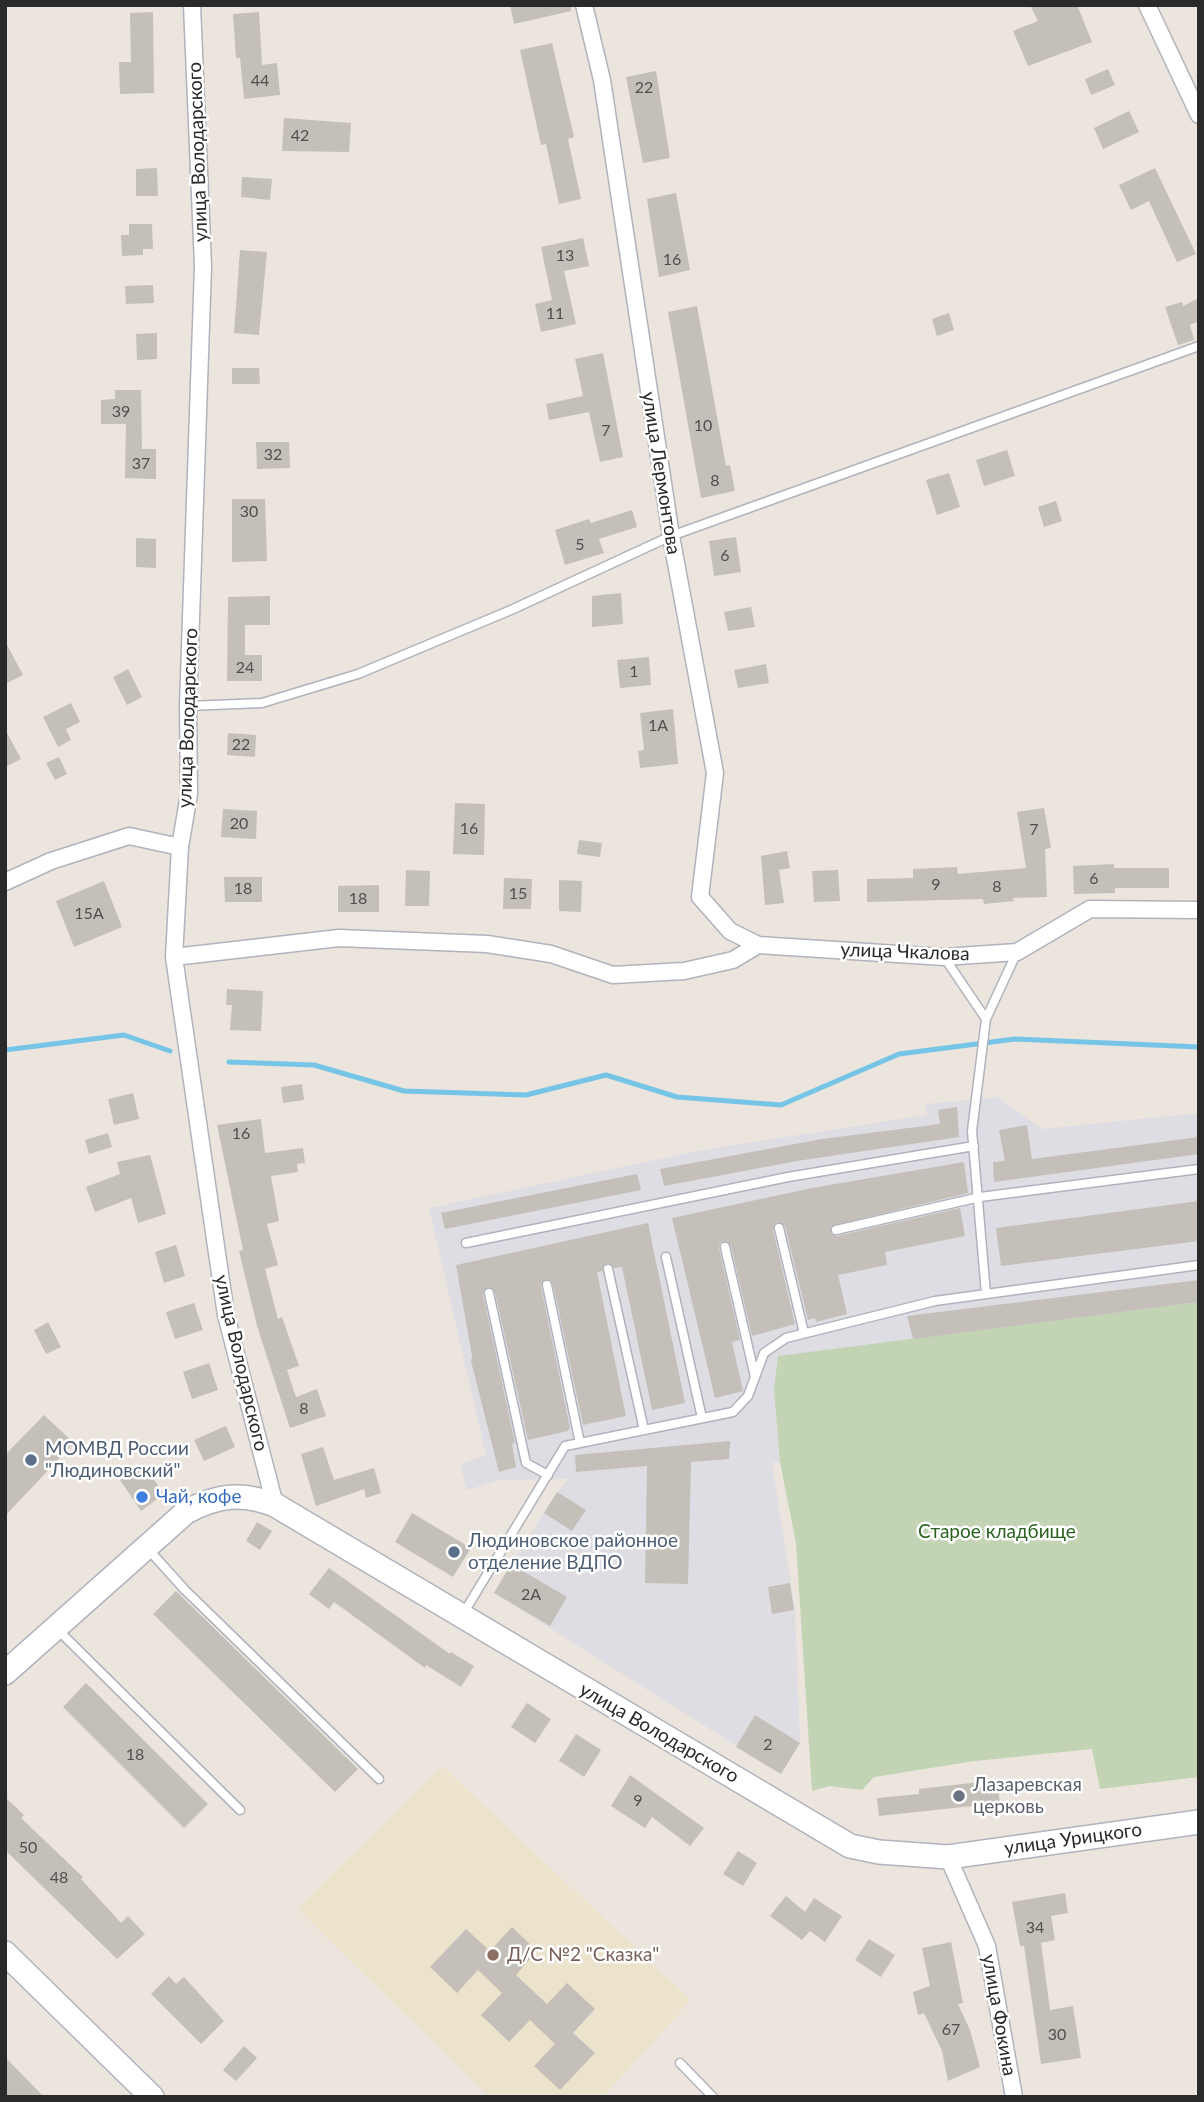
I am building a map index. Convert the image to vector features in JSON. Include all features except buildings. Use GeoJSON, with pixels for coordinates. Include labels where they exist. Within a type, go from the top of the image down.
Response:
{"type":"FeatureCollection","features":[{"type":"Feature","properties":{"kind":"street","name":"улица Володарского"},"geometry":{"type":"LineString","coordinates":[[192,5],[202,267],[188,706],[189,794],[180,847],[174,957],[195,1118],[226,1315],[275,1505]]}},
{"type":"Feature","properties":{"kind":"street","name":"улица Лермонтова"},"geometry":{"type":"LineString","coordinates":[[584,5],[603,80],[670,536],[715,773],[700,897],[730,931]]}},
{"type":"Feature","properties":{"kind":"street"},"geometry":{"type":"LineString","coordinates":[[1147,5],[1199,115]]}},
{"type":"Feature","properties":{"kind":"street"},"geometry":{"type":"LineString","coordinates":[[5,882],[51,861],[129,836],[180,847]]}},
{"type":"Feature","properties":{"kind":"street","name":"улица Чкалова"},"geometry":{"type":"LineString","coordinates":[[730,931],[758,945],[944,957],[1017,952],[1090,909],[1199,910]]}},
{"type":"Feature","properties":{"kind":"street"},"geometry":{"type":"LineString","coordinates":[[174,957],[339,938],[487,944],[551,954],[613,975],[684,971],[733,960],[758,945]]}},
{"type":"Feature","properties":{"kind":"street","name":"улица Володарского"},"geometry":{"type":"LineString","coordinates":[[5,1673],[186,1512],[208,1500],[230,1496],[253,1497],[275,1505],[850,1846],[879,1852],[948,1857]]}},
{"type":"Feature","properties":{"kind":"street","name":"улица Урицкого"},"geometry":{"type":"LineString","coordinates":[[948,1857],[1199,1822]]}},
{"type":"Feature","properties":{"kind":"street","name":"улица Фокина"},"geometry":{"type":"LineString","coordinates":[[948,1857],[987,1946],[1014,2097]]}},
{"type":"Feature","properties":{"kind":"street"},"geometry":{"type":"LineString","coordinates":[[5,1953],[152,2097]]}},
{"type":"Feature","properties":{"kind":"lane"},"geometry":{"type":"LineString","coordinates":[[188,706],[261,703],[358,674],[511,610],[670,536],[1199,346]]}},
{"type":"Feature","properties":{"kind":"lane"},"geometry":{"type":"LineString","coordinates":[[986,1294],[980,1197],[972,1131],[986,1019],[1017,952]]}},
{"type":"Feature","properties":{"kind":"lane"},"geometry":{"type":"LineString","coordinates":[[944,957],[986,1019]]}},
{"type":"Feature","properties":{"kind":"lane"},"geometry":{"type":"LineString","coordinates":[[466,1243],[788,1177],[974,1146]]}},
{"type":"Feature","properties":{"kind":"lane"},"geometry":{"type":"LineString","coordinates":[[836,1230],[980,1197],[1199,1169]]}},
{"type":"Feature","properties":{"kind":"lane"},"geometry":{"type":"LineString","coordinates":[[779,1228],[804,1333]]}},
{"type":"Feature","properties":{"kind":"lane"},"geometry":{"type":"LineString","coordinates":[[725,1247],[755,1378]]}},
{"type":"Feature","properties":{"kind":"lane"},"geometry":{"type":"LineString","coordinates":[[666,1257],[702,1418]]}},
{"type":"Feature","properties":{"kind":"lane"},"geometry":{"type":"LineString","coordinates":[[461,1617],[565,1446],[733,1412],[748,1396],[764,1353],[786,1338],[934,1301],[1199,1265]]}},
{"type":"Feature","properties":{"kind":"lane"},"geometry":{"type":"LineString","coordinates":[[608,1269],[644,1430]]}},
{"type":"Feature","properties":{"kind":"lane"},"geometry":{"type":"LineString","coordinates":[[547,1285],[580,1443]]}},
{"type":"Feature","properties":{"kind":"lane"},"geometry":{"type":"LineString","coordinates":[[488,1293],[526,1463],[548,1475]]}},
{"type":"Feature","properties":{"kind":"lane"},"geometry":{"type":"LineString","coordinates":[[146,1547],[185,1590],[379,1779]]}},
{"type":"Feature","properties":{"kind":"lane"},"geometry":{"type":"LineString","coordinates":[[56,1628],[240,1810]]}},
{"type":"Feature","properties":{"kind":"lane"},"geometry":{"type":"LineString","coordinates":[[680,2063],[713,2097]]}},
{"type":"Feature","properties":{"kind":"shaded area"},"geometry":{"type":"Polygon","coordinates":[[[997,1097],[1042,1129],[1199,1113],[1199,1302],[913,1339],[774,1390],[780,1462],[772,1463],[795,1610],[800,1743],[781,1774],[494,1593],[557,1492],[569,1479],[500,1480],[467,1490],[460,1464],[486,1455],[429,1208],[702,1150],[927,1115],[926,1104],[997,1097]]]}},
{"type":"Feature","properties":{"kind":"shaded area","name":"Д/С №2 \"Сказка\""},"geometry":{"type":"Polygon","coordinates":[[[442,1766],[691,2000],[603,2097],[490,2097],[297,1909],[442,1766]]]}},
{"type":"Feature","properties":{"kind":"green space","name":"Старое кладбище"},"geometry":{"type":"Polygon","coordinates":[[[1199,1302],[1199,1777],[1100,1789],[1092,1749],[975,1761],[874,1777],[862,1790],[829,1786],[812,1791],[796,1543],[780,1462],[774,1390],[778,1356],[1199,1302]]]}},
{"type":"Feature","properties":{"kind":"waterway"},"geometry":{"type":"LineString","coordinates":[[5,1050],[124,1035],[170,1051]]}},
{"type":"Feature","properties":{"kind":"waterway"},"geometry":{"type":"LineString","coordinates":[[229,1062],[314,1065],[404,1091],[526,1095],[606,1075],[677,1097],[781,1105],[899,1054],[1015,1039],[1199,1047]]}},
{"type":"Feature","properties":{"kind":"place","name":"МОМВД России \"Людиновский\""},"geometry":{"type":"Point","coordinates":[31,1460]}},
{"type":"Feature","properties":{"kind":"place","name":"Чай, кофе"},"geometry":{"type":"Point","coordinates":[142,1497]}},
{"type":"Feature","properties":{"kind":"place","name":"Людиновское районное отделение ВДПО"},"geometry":{"type":"Point","coordinates":[454,1552]}},
{"type":"Feature","properties":{"kind":"place","name":"Лазаревская церковь"},"geometry":{"type":"Point","coordinates":[959,1796]}},
{"type":"Feature","properties":{"kind":"place","name":"Д/С №2 \"Сказка\""},"geometry":{"type":"Point","coordinates":[493,1955]}}]}
